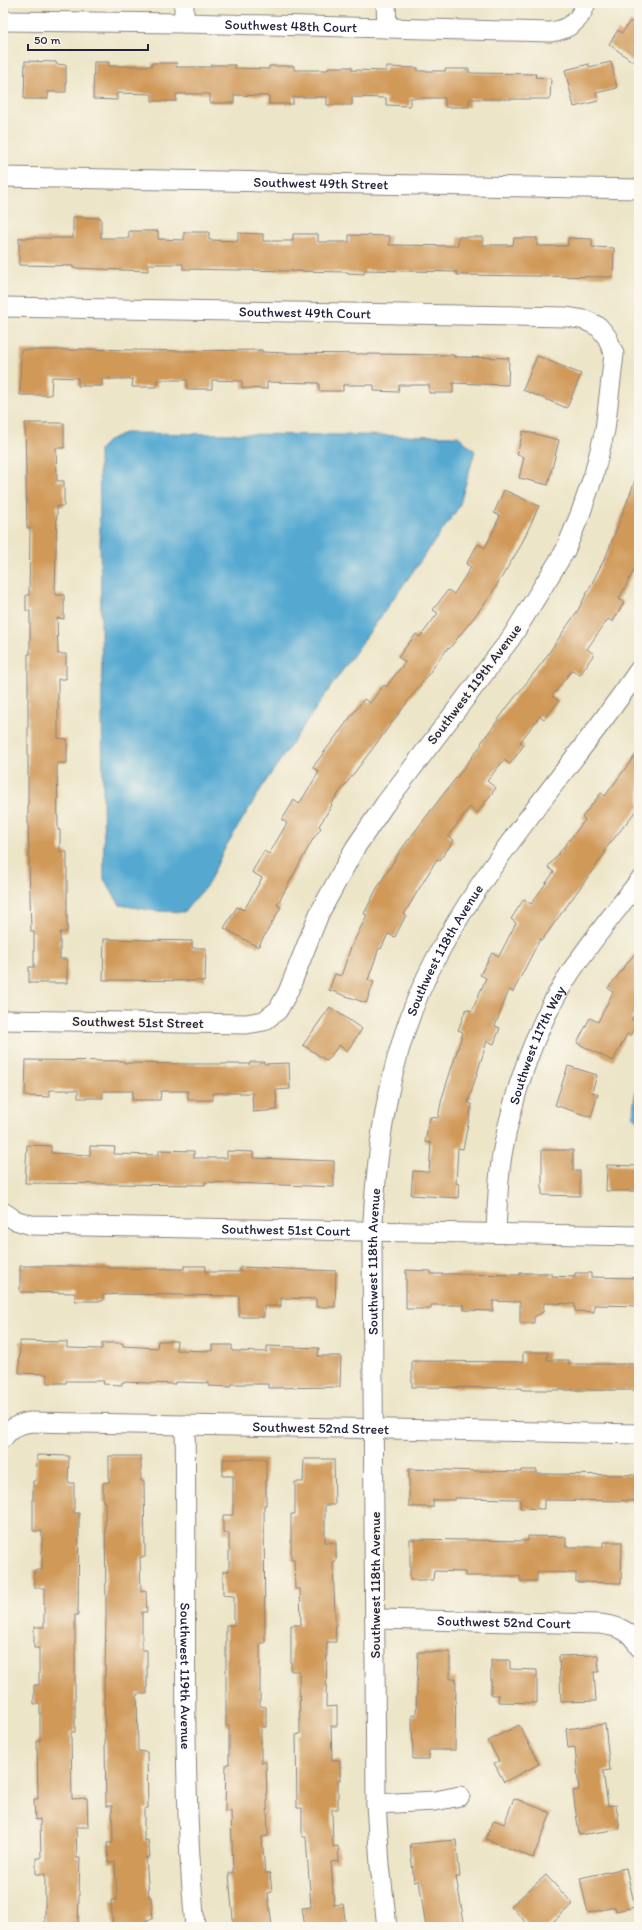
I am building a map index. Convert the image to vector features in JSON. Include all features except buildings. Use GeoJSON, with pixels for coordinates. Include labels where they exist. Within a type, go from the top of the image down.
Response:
{"type":"FeatureCollection","features":[{"type":"Feature","properties":{"kind":"street"},"geometry":{"type":"LineString","coordinates":[[184,3],[184,23]]}},
{"type":"Feature","properties":{"kind":"street"},"geometry":{"type":"LineString","coordinates":[[386,3],[387,28]]}},
{"type":"Feature","properties":{"kind":"street","name":"Southwest 48th Court"},"geometry":{"type":"LineString","coordinates":[[3,21],[184,23],[550,32],[565,29],[577,22],[586,3]]}},
{"type":"Feature","properties":{"kind":"street","name":"Southwest 49th Street"},"geometry":{"type":"LineString","coordinates":[[3,178],[639,189]]}},
{"type":"Feature","properties":{"kind":"street","name":"Southwest 49th Court"},"geometry":{"type":"LineString","coordinates":[[3,307],[567,317],[585,320],[599,327],[603,332]]}},
{"type":"Feature","properties":{"kind":"street","name":"Southwest 119th Avenue"},"geometry":{"type":"LineString","coordinates":[[272,1016],[284,1002],[319,914],[355,848],[384,804],[511,638],[565,551],[581,512],[594,474],[604,430],[614,354],[607,337],[603,332]]}},
{"type":"Feature","properties":{"kind":"street","name":"Southwest 118th Avenue"},"geometry":{"type":"LineString","coordinates":[[387,1927],[380,1865],[376,1804],[372,1231],[374,1186],[380,1135],[400,1049],[416,1003],[434,962],[485,877],[543,798],[607,716],[639,670]]}},
{"type":"Feature","properties":{"kind":"street","name":"Southwest 117th Way"},"geometry":{"type":"LineString","coordinates":[[496,1233],[503,1150],[512,1110],[531,1051],[554,1000],[570,973],[639,881]]}},
{"type":"Feature","properties":{"kind":"street","name":"Southwest 51st Street"},"geometry":{"type":"LineString","coordinates":[[3,1020],[246,1024],[264,1021],[272,1016]]}},
{"type":"Feature","properties":{"kind":"street","name":"Southwest 51st Court"},"geometry":{"type":"LineString","coordinates":[[5,1214],[22,1223],[31,1225],[639,1236]]}},
{"type":"Feature","properties":{"kind":"street","name":"Southwest 52nd Street"},"geometry":{"type":"LineString","coordinates":[[5,1436],[20,1424],[31,1422],[639,1434]]}},
{"type":"Feature","properties":{"kind":"street","name":"Southwest 119th Avenue"},"geometry":{"type":"LineString","coordinates":[[185,1425],[186,1764],[190,1868],[195,1927]]}},
{"type":"Feature","properties":{"kind":"street","name":"Southwest 52nd Court"},"geometry":{"type":"LineString","coordinates":[[375,1619],[600,1624],[622,1628],[635,1640]]}},
{"type":"Feature","properties":{"kind":"street"},"geometry":{"type":"LineString","coordinates":[[376,1804],[435,1801],[460,1796]]}},
{"type":"Feature","properties":{"kind":"water"},"geometry":{"type":"Polygon","coordinates":[[[125,433],[458,436],[475,451],[459,507],[332,685],[264,784],[225,848],[208,884],[184,912],[155,911],[120,905],[104,879],[99,450],[109,440],[125,433]]]}},
{"type":"Feature","properties":{"kind":"water"},"geometry":{"type":"Polygon","coordinates":[[[639,1078],[639,1121],[633,1116],[634,1101],[639,1078]]]}}]}
